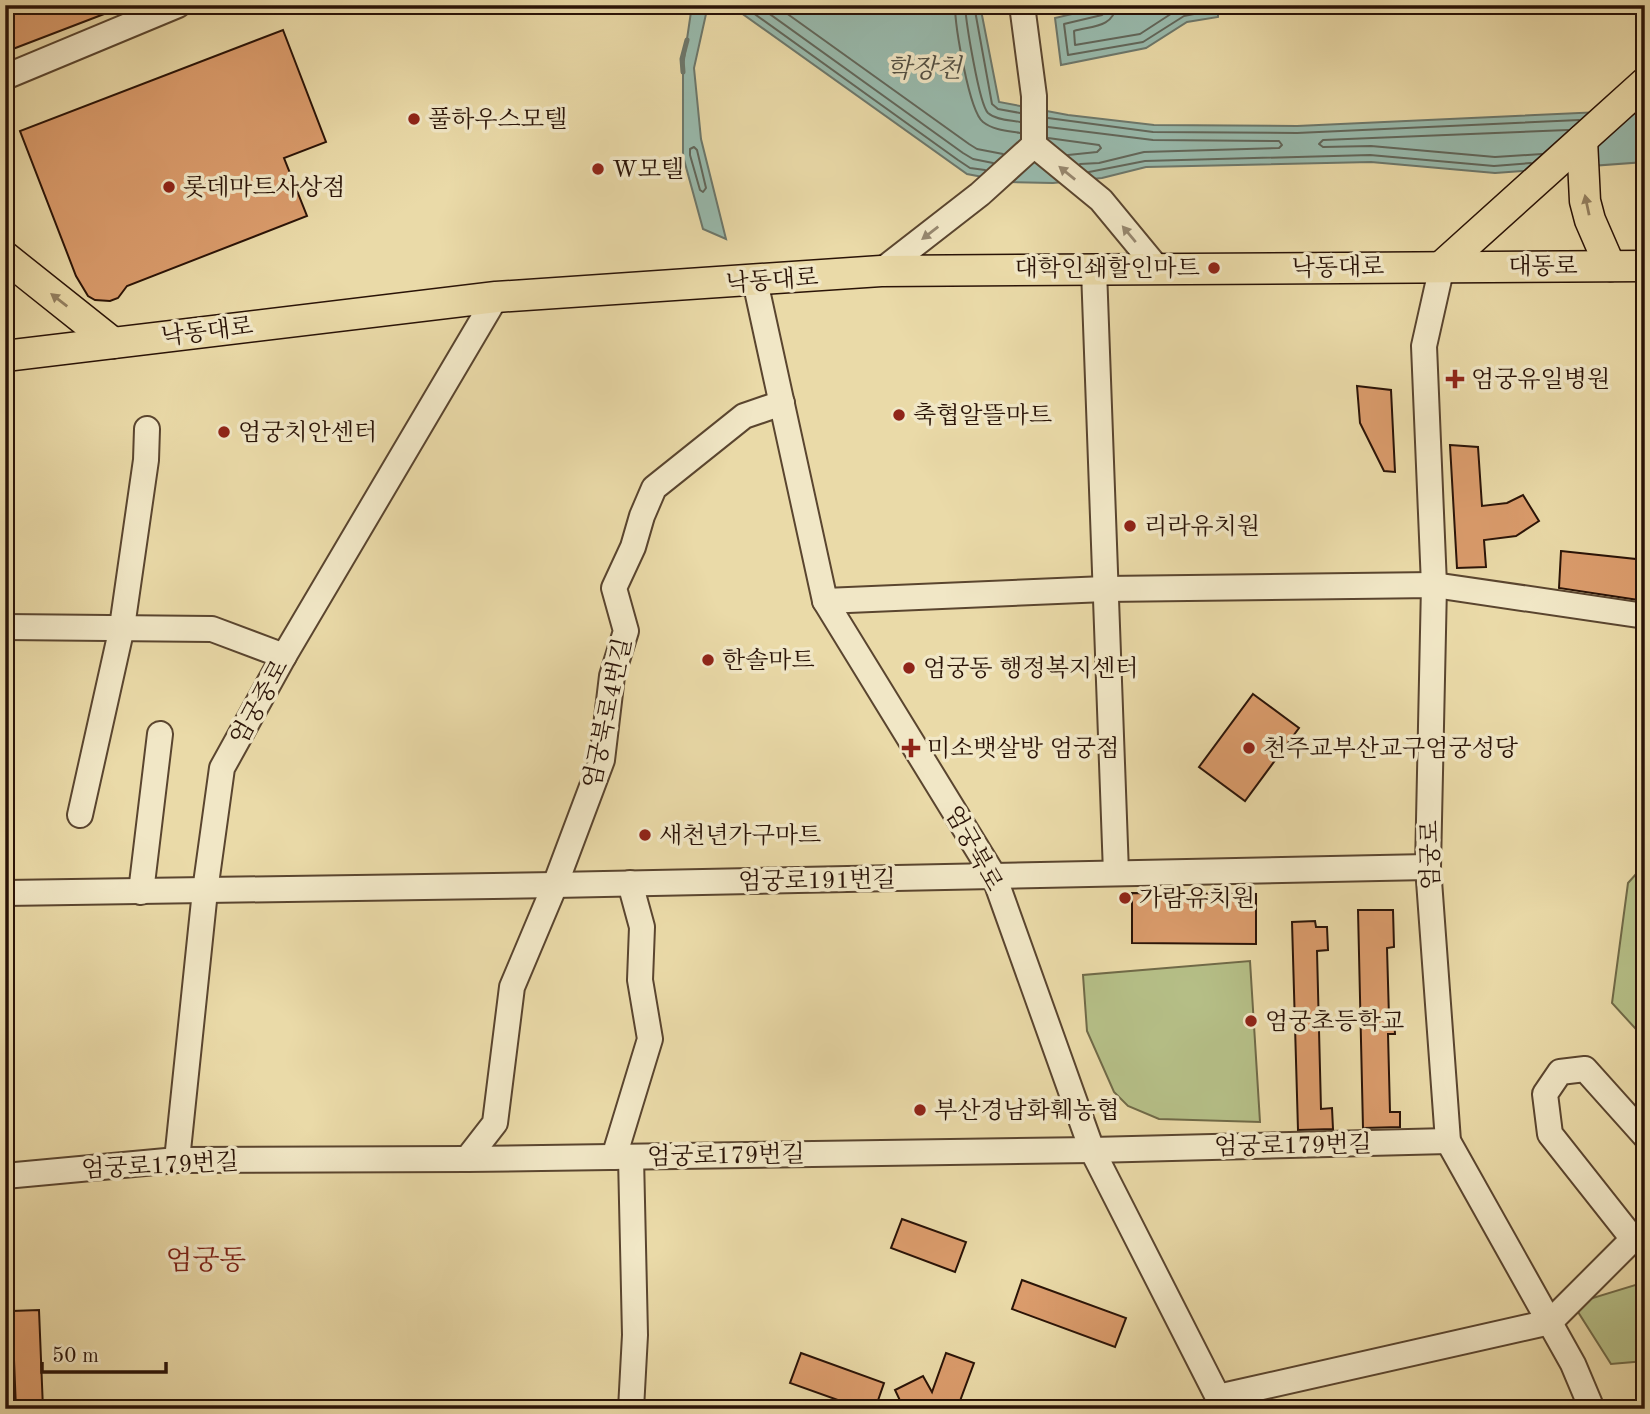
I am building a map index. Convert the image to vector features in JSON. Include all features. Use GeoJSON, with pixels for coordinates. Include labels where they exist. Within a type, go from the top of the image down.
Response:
{"type":"FeatureCollection","features":[{"type":"Feature","properties":{"kind":"main road"},"geometry":{"type":"LineString","coordinates":[[1442,266],[1644,84]]}},
{"type":"Feature","properties":{"kind":"main road"},"geometry":{"type":"LineString","coordinates":[[1582,140],[1585,201],[1590,220],[1610,266]]}},
{"type":"Feature","properties":{"kind":"main road"},"geometry":{"type":"LineString","coordinates":[[5,257],[113,343]]}},
{"type":"Feature","properties":{"kind":"main road","name":"대동로"},"geometry":{"type":"LineString","coordinates":[[1442,266],[1645,266]]}},
{"type":"Feature","properties":{"kind":"main road","name":"낙동대로"},"geometry":{"type":"LineString","coordinates":[[5,356],[496,297],[881,271],[1442,266]]}},
{"type":"Feature","properties":{"kind":"street"},"geometry":{"type":"LineString","coordinates":[[5,77],[178,5]]}},
{"type":"Feature","properties":{"kind":"street"},"geometry":{"type":"LineString","coordinates":[[881,271],[980,194],[1034,145],[1034,96],[1022,5]]}},
{"type":"Feature","properties":{"kind":"street"},"geometry":{"type":"LineString","coordinates":[[1034,145],[1101,200],[1158,269]]}},
{"type":"Feature","properties":{"kind":"street","name":"엄궁로"},"geometry":{"type":"LineString","coordinates":[[1442,266],[1424,346],[1434,585],[1428,867],[1448,1141],[1573,1364],[1592,1409]]}},
{"type":"Feature","properties":{"kind":"street"},"geometry":{"type":"LineString","coordinates":[[1094,270],[1116,873]]}},
{"type":"Feature","properties":{"kind":"street","name":"엄궁북로"},"geometry":{"type":"LineString","coordinates":[[755,281],[825,601],[995,876],[1093,1150],[1221,1403]]}},
{"type":"Feature","properties":{"kind":"street","name":"엄궁중로"},"geometry":{"type":"LineString","coordinates":[[177,1160],[205,891],[222,768],[284,656],[496,297]]}},
{"type":"Feature","properties":{"kind":"street","name":"엄궁북로4번길"},"geometry":{"type":"LineString","coordinates":[[467,1159],[495,1122],[512,987],[555,885],[602,761],[612,676],[626,631],[614,588],[633,547],[642,516],[654,488],[744,416],[782,403]]}},
{"type":"Feature","properties":{"kind":"street"},"geometry":{"type":"LineString","coordinates":[[80,815],[122,627],[146,460],[147,429]]}},
{"type":"Feature","properties":{"kind":"street"},"geometry":{"type":"LineString","coordinates":[[825,601],[1105,589],[1434,585],[1645,617]]}},
{"type":"Feature","properties":{"kind":"street"},"geometry":{"type":"LineString","coordinates":[[5,627],[212,629],[284,656]]}},
{"type":"Feature","properties":{"kind":"street"},"geometry":{"type":"LineString","coordinates":[[141,891],[160,734]]}},
{"type":"Feature","properties":{"kind":"street","name":"엄궁로191번길"},"geometry":{"type":"LineString","coordinates":[[5,893],[1428,867]]}},
{"type":"Feature","properties":{"kind":"street"},"geometry":{"type":"LineString","coordinates":[[630,883],[642,927],[640,980],[650,1039],[623,1157],[635,1335],[631,1409]]}},
{"type":"Feature","properties":{"kind":"street"},"geometry":{"type":"LineString","coordinates":[[1221,1403],[1550,1322],[1633,1239],[1550,1134],[1545,1094],[1560,1072],[1585,1069],[1645,1136]]}},
{"type":"Feature","properties":{"kind":"street","name":"엄궁로179번길"},"geometry":{"type":"LineString","coordinates":[[5,1176],[177,1160],[467,1159],[1093,1150],[1448,1141]]}},
{"type":"Feature","properties":{"kind":"green space"},"geometry":{"type":"Polygon","coordinates":[[[1645,864],[1645,1039],[1612,1003],[1628,883],[1645,864]]]}},
{"type":"Feature","properties":{"kind":"green space"},"geometry":{"type":"Polygon","coordinates":[[[1250,961],[1260,1122],[1159,1119],[1128,1106],[1114,1092],[1087,1031],[1083,975],[1250,961]]]}},
{"type":"Feature","properties":{"kind":"green space"},"geometry":{"type":"Polygon","coordinates":[[[1645,1282],[1645,1361],[1611,1364],[1573,1304],[1645,1282]]]}},
{"type":"Feature","properties":{"kind":"water"},"geometry":{"type":"Polygon","coordinates":[[[692,5],[708,5],[694,68],[701,139],[726,239],[703,229],[683,156],[683,66],[692,5]]]}},
{"type":"Feature","properties":{"kind":"water","name":"학장천"},"geometry":{"type":"Polygon","coordinates":[[[730,5],[980,5],[999,102],[1068,115],[1154,125],[1297,126],[1645,110],[1645,162],[1495,173],[1371,162],[1146,167],[1102,178],[1053,183],[1009,182],[967,174],[730,5]]]}},
{"type":"Feature","properties":{"kind":"water"},"geometry":{"type":"Polygon","coordinates":[[[1110,5],[1218,5],[1218,17],[1187,22],[1146,48],[1061,65],[1055,18],[1110,5]]]}},
{"type":"Feature","properties":{"kind":"building"},"geometry":{"type":"Polygon","coordinates":[[[5,5],[125,5],[125,6],[5,52],[5,5]]]}},
{"type":"Feature","properties":{"kind":"building","name":"롯데마트사상점"},"geometry":{"type":"Polygon","coordinates":[[[283,30],[326,142],[284,158],[307,216],[127,286],[118,298],[110,301],[95,300],[88,296],[76,276],[20,131],[283,30]]]}},
{"type":"Feature","properties":{"kind":"building"},"geometry":{"type":"Polygon","coordinates":[[[1357,386],[1391,390],[1395,472],[1384,471],[1360,423],[1357,386]]]}},
{"type":"Feature","properties":{"kind":"building"},"geometry":{"type":"Polygon","coordinates":[[[1450,445],[1478,447],[1482,506],[1507,503],[1523,495],[1539,521],[1516,536],[1484,540],[1486,567],[1457,568],[1450,445]]]}},
{"type":"Feature","properties":{"kind":"building"},"geometry":{"type":"Polygon","coordinates":[[[1561,551],[1645,560],[1645,601],[1559,588],[1561,551]]]}},
{"type":"Feature","properties":{"kind":"building","name":"천주교부산교구엄궁성당"},"geometry":{"type":"Polygon","coordinates":[[[1253,694],[1299,728],[1245,801],[1199,767],[1253,694]]]}},
{"type":"Feature","properties":{"kind":"building"},"geometry":{"type":"Polygon","coordinates":[[[1132,893],[1256,894],[1256,944],[1132,943],[1132,893]]]}},
{"type":"Feature","properties":{"kind":"building"},"geometry":{"type":"Polygon","coordinates":[[[1358,910],[1393,910],[1394,947],[1387,948],[1389,1017],[1394,1017],[1395,1034],[1388,1034],[1390,1112],[1400,1112],[1400,1127],[1363,1128],[1358,910]]]}},
{"type":"Feature","properties":{"kind":"building"},"geometry":{"type":"Polygon","coordinates":[[[1315,921],[1316,927],[1327,927],[1328,950],[1317,951],[1321,1109],[1332,1108],[1333,1129],[1298,1130],[1292,922],[1315,921]]]}},
{"type":"Feature","properties":{"kind":"building"},"geometry":{"type":"Polygon","coordinates":[[[902,1219],[966,1242],[955,1272],[891,1248],[902,1219]]]}},
{"type":"Feature","properties":{"kind":"building"},"geometry":{"type":"Polygon","coordinates":[[[1022,1280],[1126,1318],[1115,1347],[1012,1309],[1022,1280]]]}},
{"type":"Feature","properties":{"kind":"building"},"geometry":{"type":"Polygon","coordinates":[[[39,1310],[43,1409],[16,1409],[12,1311],[39,1310]]]}},
{"type":"Feature","properties":{"kind":"building"},"geometry":{"type":"Polygon","coordinates":[[[801,1353],[884,1383],[875,1409],[863,1409],[790,1383],[801,1353]]]}},
{"type":"Feature","properties":{"kind":"building"},"geometry":{"type":"Polygon","coordinates":[[[946,1353],[974,1363],[957,1409],[904,1409],[895,1390],[923,1376],[932,1392],[946,1353]]]}},
{"type":"Feature","properties":{"kind":"waterway"},"geometry":{"type":"LineString","coordinates":[[683,72],[682,59],[687,40]]}},
{"type":"Feature","properties":{"kind":"place","name":"풀하우스모텔"},"geometry":{"type":"Point","coordinates":[414,119]}},
{"type":"Feature","properties":{"kind":"place","name":"W모텔"},"geometry":{"type":"Point","coordinates":[598,169]}},
{"type":"Feature","properties":{"kind":"place","name":"롯데마트사상점"},"geometry":{"type":"Point","coordinates":[169,187]}},
{"type":"Feature","properties":{"kind":"place","name":"대학인쇄할인마트"},"geometry":{"type":"Point","coordinates":[1214,268]}},
{"type":"Feature","properties":{"kind":"place","name":"엄궁유일병원"},"geometry":{"type":"Point","coordinates":[1455,379]}},
{"type":"Feature","properties":{"kind":"place","name":"축협알뜰마트"},"geometry":{"type":"Point","coordinates":[899,415]}},
{"type":"Feature","properties":{"kind":"place","name":"엄궁치안센터"},"geometry":{"type":"Point","coordinates":[224,432]}},
{"type":"Feature","properties":{"kind":"place","name":"리라유치원"},"geometry":{"type":"Point","coordinates":[1130,526]}},
{"type":"Feature","properties":{"kind":"place","name":"한솔마트"},"geometry":{"type":"Point","coordinates":[708,660]}},
{"type":"Feature","properties":{"kind":"place","name":"엄궁동 행정복지센터"},"geometry":{"type":"Point","coordinates":[909,668]}},
{"type":"Feature","properties":{"kind":"place","name":"미소뱃살방 엄궁점"},"geometry":{"type":"Point","coordinates":[911,748]}},
{"type":"Feature","properties":{"kind":"place","name":"천주교부산교구엄궁성당"},"geometry":{"type":"Point","coordinates":[1249,748]}},
{"type":"Feature","properties":{"kind":"place","name":"새천년가구마트"},"geometry":{"type":"Point","coordinates":[645,835]}},
{"type":"Feature","properties":{"kind":"place","name":"가람유치원"},"geometry":{"type":"Point","coordinates":[1125,898]}},
{"type":"Feature","properties":{"kind":"place","name":"엄궁초등학교"},"geometry":{"type":"Point","coordinates":[1251,1021]}},
{"type":"Feature","properties":{"kind":"place","name":"부산경남화훼농협"},"geometry":{"type":"Point","coordinates":[920,1110]}},
{"type":"Feature","properties":{"kind":"district","name":"엄궁동"},"geometry":{"type":"Point","coordinates":[206,1259]}}]}
